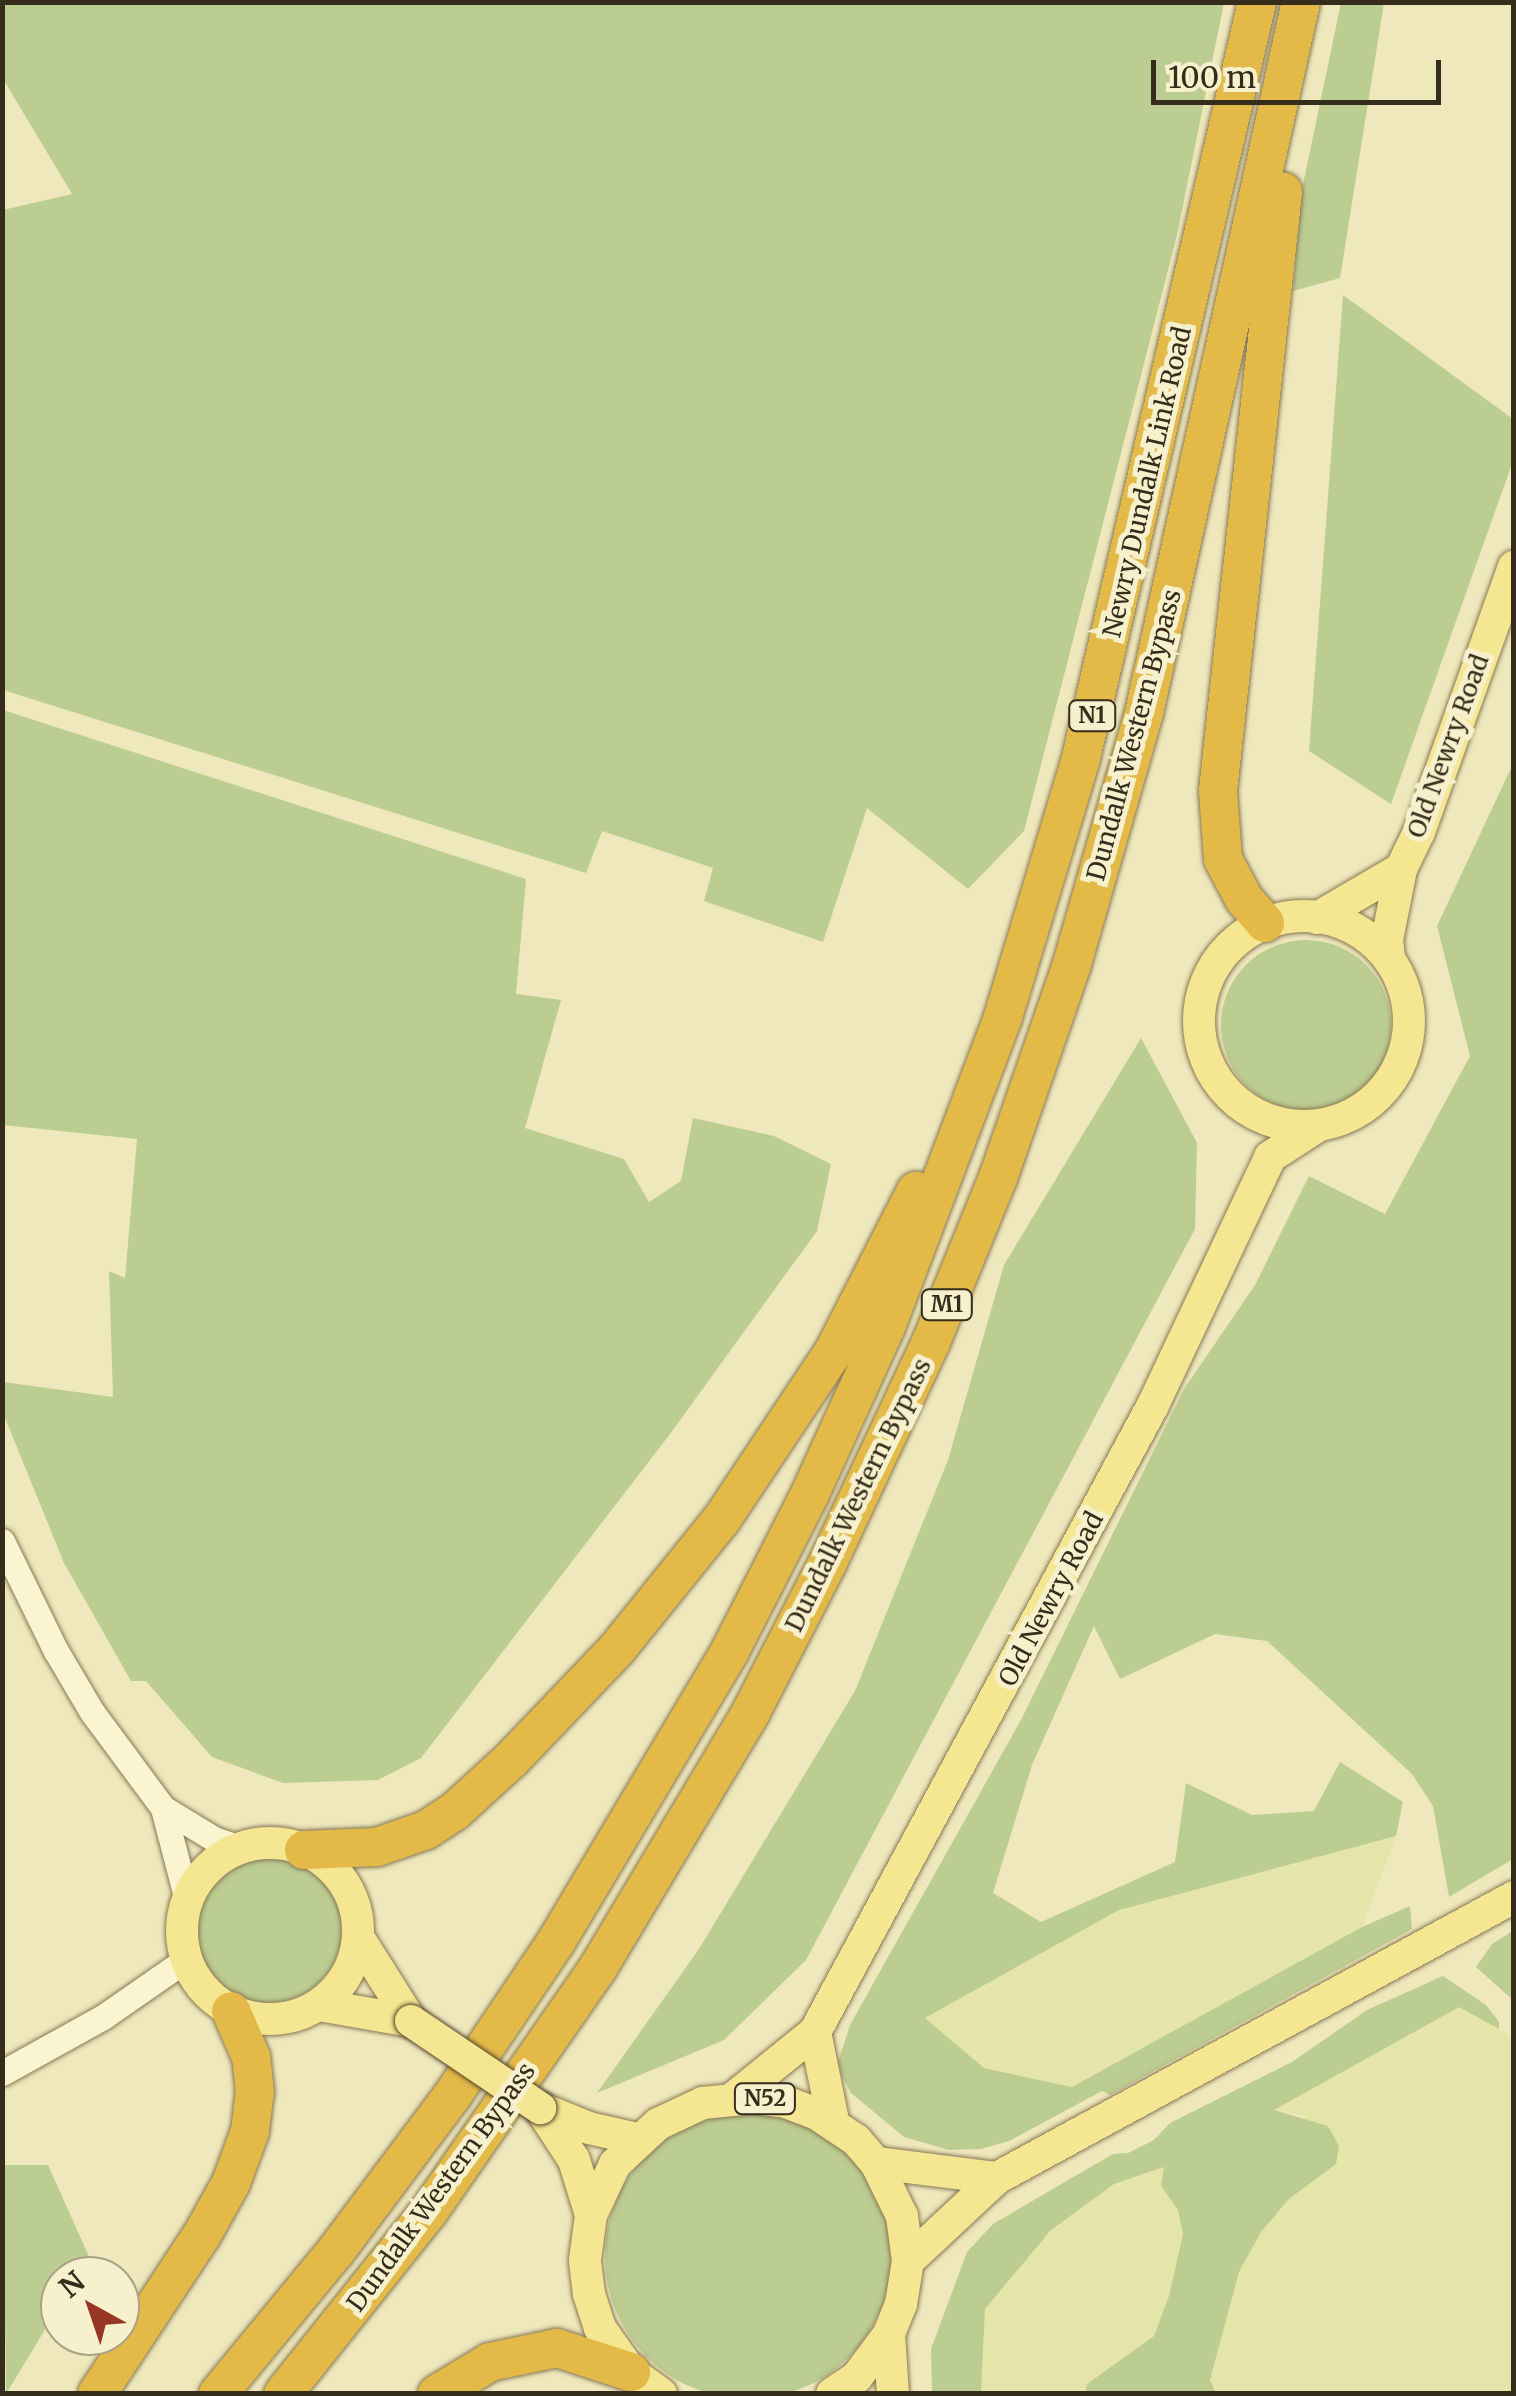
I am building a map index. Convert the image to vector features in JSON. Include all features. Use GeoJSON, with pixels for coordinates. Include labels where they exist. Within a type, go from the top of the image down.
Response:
{"type":"FeatureCollection","features":[{"type":"Feature","properties":{"kind":"highway","name":"Newry Dundalk Link Road"},"geometry":{"type":"LineString","coordinates":[[1022,957],[1097,698],[1257,2]]}},
{"type":"Feature","properties":{"kind":"highway"},"geometry":{"type":"LineString","coordinates":[[1264,923],[1244,899],[1223,859],[1218,791],[1284,185],[1286,73],[1302,2]]}},
{"type":"Feature","properties":{"kind":"highway","name":"Dundalk Western Bypass"},"geometry":{"type":"LineString","coordinates":[[283,2394],[429,2211],[598,1968],[751,1712],[837,1544],[932,1342],[1072,964],[1119,802],[1207,439],[1286,73]]}},
{"type":"Feature","properties":{"kind":"highway"},"geometry":{"type":"LineString","coordinates":[[304,1850],[377,1847],[426,1830],[454,1812],[591,1677],[664,1592],[722,1519],[834,1351],[907,1211],[1022,957]]}},
{"type":"Feature","properties":{"kind":"highway","name":"Dundalk Western Bypass"},"geometry":{"type":"LineString","coordinates":[[218,2394],[336,2252],[452,2096],[556,1942],[730,1651],[809,1496],[886,1327],[968,1119],[1022,957]]}},
{"type":"Feature","properties":{"kind":"highway"},"geometry":{"type":"LineString","coordinates":[[97,2394],[202,2236],[231,2183],[250,2131],[255,2093],[251,2057],[231,2011]]}},
{"type":"Feature","properties":{"kind":"highway"},"geometry":{"type":"LineString","coordinates":[[437,2394],[490,2362],[556,2348],[630,2372]]}},
{"type":"Feature","properties":{"kind":"main road","name":"Old Newry Road"},"geometry":{"type":"LineString","coordinates":[[1389,958],[1387,940],[1400,869],[1419,832],[1514,566]]}},
{"type":"Feature","properties":{"kind":"main road","name":"Old Newry Road"},"geometry":{"type":"LineString","coordinates":[[1317,918],[1400,869]]}},
{"type":"Feature","properties":{"kind":"main road"},"geometry":{"type":"LineString","coordinates":[[1250,1112],[1270,1157],[1318,1126],[1352,1115],[1382,1093],[1402,1062],[1410,1026],[1406,990],[1389,958],[1363,932],[1317,918],[1298,916],[1264,923],[1236,941],[1214,966],[1202,996],[1199,1030],[1207,1062],[1225,1090],[1250,1112],[1281,1124],[1318,1126]]}},
{"type":"Feature","properties":{"kind":"main road","name":"Old Newry Road"},"geometry":{"type":"LineString","coordinates":[[731,2100],[816,2032],[1153,1405],[1270,1157]]}},
{"type":"Feature","properties":{"kind":"main road"},"geometry":{"type":"LineString","coordinates":[[231,2011],[197,1982],[186,1960],[181,1929],[187,1900],[209,1867],[240,1848],[279,1843],[304,1850]]}},
{"type":"Feature","properties":{"kind":"main road","name":"N52"},"geometry":{"type":"LineString","coordinates":[[304,1850],[322,1859],[345,1885],[357,1918],[358,1937],[412,2021],[540,2108],[588,2128],[641,2140]]}},
{"type":"Feature","properties":{"kind":"main road"},"geometry":{"type":"LineString","coordinates":[[908,2261],[997,2178],[1514,1897]]}},
{"type":"Feature","properties":{"kind":"main road"},"geometry":{"type":"LineString","coordinates":[[318,2006],[344,1980],[358,1937]]}},
{"type":"Feature","properties":{"kind":"main road","name":"N52"},"geometry":{"type":"LineString","coordinates":[[231,2011],[274,2020],[318,2006],[412,2021]]}},
{"type":"Feature","properties":{"kind":"main road"},"geometry":{"type":"LineString","coordinates":[[816,2032],[834,2125]]}},
{"type":"Feature","properties":{"kind":"main road","name":"N52"},"geometry":{"type":"LineString","coordinates":[[661,2394],[630,2372],[600,2328],[589,2294],[585,2260],[591,2215],[616,2164],[658,2124],[704,2103],[731,2100],[783,2102],[834,2125],[876,2163],[902,2216],[908,2261],[901,2304],[889,2334],[856,2376],[832,2394]]}},
{"type":"Feature","properties":{"kind":"main road","name":"N52"},"geometry":{"type":"LineString","coordinates":[[540,2108],[574,2160],[591,2215]]}},
{"type":"Feature","properties":{"kind":"main road"},"geometry":{"type":"LineString","coordinates":[[876,2163],[997,2178]]}},
{"type":"Feature","properties":{"kind":"main road","name":"N52"},"geometry":{"type":"LineString","coordinates":[[889,2334],[893,2394]]}},
{"type":"Feature","properties":{"kind":"street"},"geometry":{"type":"LineString","coordinates":[[2,1541],[82,1697],[162,1808],[187,1900]]}},
{"type":"Feature","properties":{"kind":"street"},"geometry":{"type":"LineString","coordinates":[[162,1808],[240,1848]]}},
{"type":"Feature","properties":{"kind":"street"},"geometry":{"type":"LineString","coordinates":[[2,2073],[102,2017],[186,1960]]}},
{"type":"Feature","properties":{"kind":"green space"},"geometry":{"type":"Polygon","coordinates":[[[2,3],[1224,3],[1177,235],[1024,831],[968,889],[867,808],[823,942],[704,901],[713,868],[602,831],[586,873],[3,690],[3,210],[72,194],[3,79],[2,3]]]}},
{"type":"Feature","properties":{"kind":"green space"},"geometry":{"type":"Polygon","coordinates":[[[1341,3],[1384,3],[1340,278],[1293,291],[1302,189],[1341,3]]]}},
{"type":"Feature","properties":{"kind":"green space"},"geometry":{"type":"Polygon","coordinates":[[[1343,295],[1513,419],[1513,461],[1391,804],[1309,751],[1343,295]]]}},
{"type":"Feature","properties":{"kind":"green space"},"geometry":{"type":"Polygon","coordinates":[[[3,710],[526,879],[516,994],[561,1000],[525,1128],[624,1159],[649,1202],[681,1181],[693,1118],[774,1136],[831,1164],[817,1231],[670,1434],[421,1758],[378,1780],[283,1783],[212,1757],[146,1681],[131,1681],[64,1563],[3,1413],[3,1382],[113,1397],[109,1271],[125,1278],[137,1139],[3,1125],[3,710]]]}},
{"type":"Feature","properties":{"kind":"green space"},"geometry":{"type":"Polygon","coordinates":[[[1513,764],[1513,1859],[1449,1897],[1433,1806],[1412,1774],[1267,1641],[1215,1634],[1120,1679],[1094,1626],[1032,1765],[993,1893],[1041,1922],[1175,1862],[1186,1783],[1252,1815],[1314,1811],[1340,1762],[1403,1802],[1396,1836],[1119,1910],[925,2018],[984,2068],[1072,2087],[1362,1927],[1410,1906],[1412,1929],[1110,2095],[1102,2091],[1009,2141],[981,2149],[949,2150],[904,2137],[851,2093],[843,2078],[838,2062],[850,2025],[1022,1718],[1184,1389],[1255,1285],[1309,1176],[1385,1214],[1470,1056],[1437,926],[1513,764]]]}},
{"type":"Feature","properties":{"kind":"green space"},"geometry":{"type":"Polygon","coordinates":[[[1306,940],[1339,946],[1366,965],[1385,992],[1391,1025],[1385,1058],[1366,1085],[1339,1104],[1306,1110],[1273,1104],[1246,1085],[1227,1058],[1221,1025],[1227,992],[1246,965],[1273,946],[1306,940]]]}},
{"type":"Feature","properties":{"kind":"green space"},"geometry":{"type":"Polygon","coordinates":[[[1141,1038],[1197,1143],[1195,1229],[806,1960],[724,2040],[597,2093],[699,1949],[855,1691],[948,1460],[1004,1265],[1141,1038]]]}},
{"type":"Feature","properties":{"kind":"green space"},"geometry":{"type":"Polygon","coordinates":[[[1396,1836],[1362,1927],[1072,2087],[984,2068],[924,2018],[1119,1910],[1396,1836]]]}},
{"type":"Feature","properties":{"kind":"green space"},"geometry":{"type":"Polygon","coordinates":[[[268,1855],[296,1861],[320,1877],[336,1901],[342,1929],[336,1957],[320,1981],[296,1997],[268,2003],[240,1997],[216,1981],[200,1957],[194,1929],[200,1901],[216,1877],[240,1861],[268,1855]]]}},
{"type":"Feature","properties":{"kind":"green space"},"geometry":{"type":"Polygon","coordinates":[[[1513,1931],[1513,2000],[1476,1967],[1492,1944],[1513,1931]]]}},
{"type":"Feature","properties":{"kind":"green space"},"geometry":{"type":"Polygon","coordinates":[[[1443,1976],[1486,2005],[1499,2022],[1499,2029],[1459,2007],[1274,2110],[1328,2126],[1339,2146],[1336,2164],[1289,2199],[1261,2232],[1239,2272],[1210,2380],[1216,2393],[1085,2393],[1087,2384],[1154,2336],[1169,2296],[1183,2234],[1178,2210],[1161,2186],[1164,2167],[1114,2184],[1051,2230],[985,2309],[981,2393],[932,2393],[931,2349],[967,2252],[993,2224],[1113,2154],[1128,2153],[1154,2140],[1170,2123],[1292,2062],[1367,2010],[1443,1976]]]}},
{"type":"Feature","properties":{"kind":"green space"},"geometry":{"type":"Polygon","coordinates":[[[1459,2006],[1513,2037],[1513,2393],[1216,2394],[1210,2380],[1239,2272],[1261,2232],[1289,2199],[1336,2164],[1303,2115],[1272,2111],[1459,2006]]]}},
{"type":"Feature","properties":{"kind":"green space"},"geometry":{"type":"Polygon","coordinates":[[[748,2113],[803,2124],[849,2155],[880,2201],[891,2256],[880,2311],[849,2357],[803,2388],[748,2399],[693,2388],[647,2357],[616,2311],[605,2256],[616,2201],[647,2155],[693,2124],[748,2113]]]}},
{"type":"Feature","properties":{"kind":"green space"},"geometry":{"type":"Polygon","coordinates":[[[3,2165],[48,2165],[89,2256],[40,2256],[40,2338],[6,2394],[3,2165]]]}},
{"type":"Feature","properties":{"kind":"green space"},"geometry":{"type":"Polygon","coordinates":[[[1164,2167],[1161,2186],[1178,2210],[1183,2234],[1169,2296],[1154,2336],[1087,2384],[1085,2393],[981,2394],[985,2309],[1051,2230],[1114,2184],[1164,2167]]]}}]}
